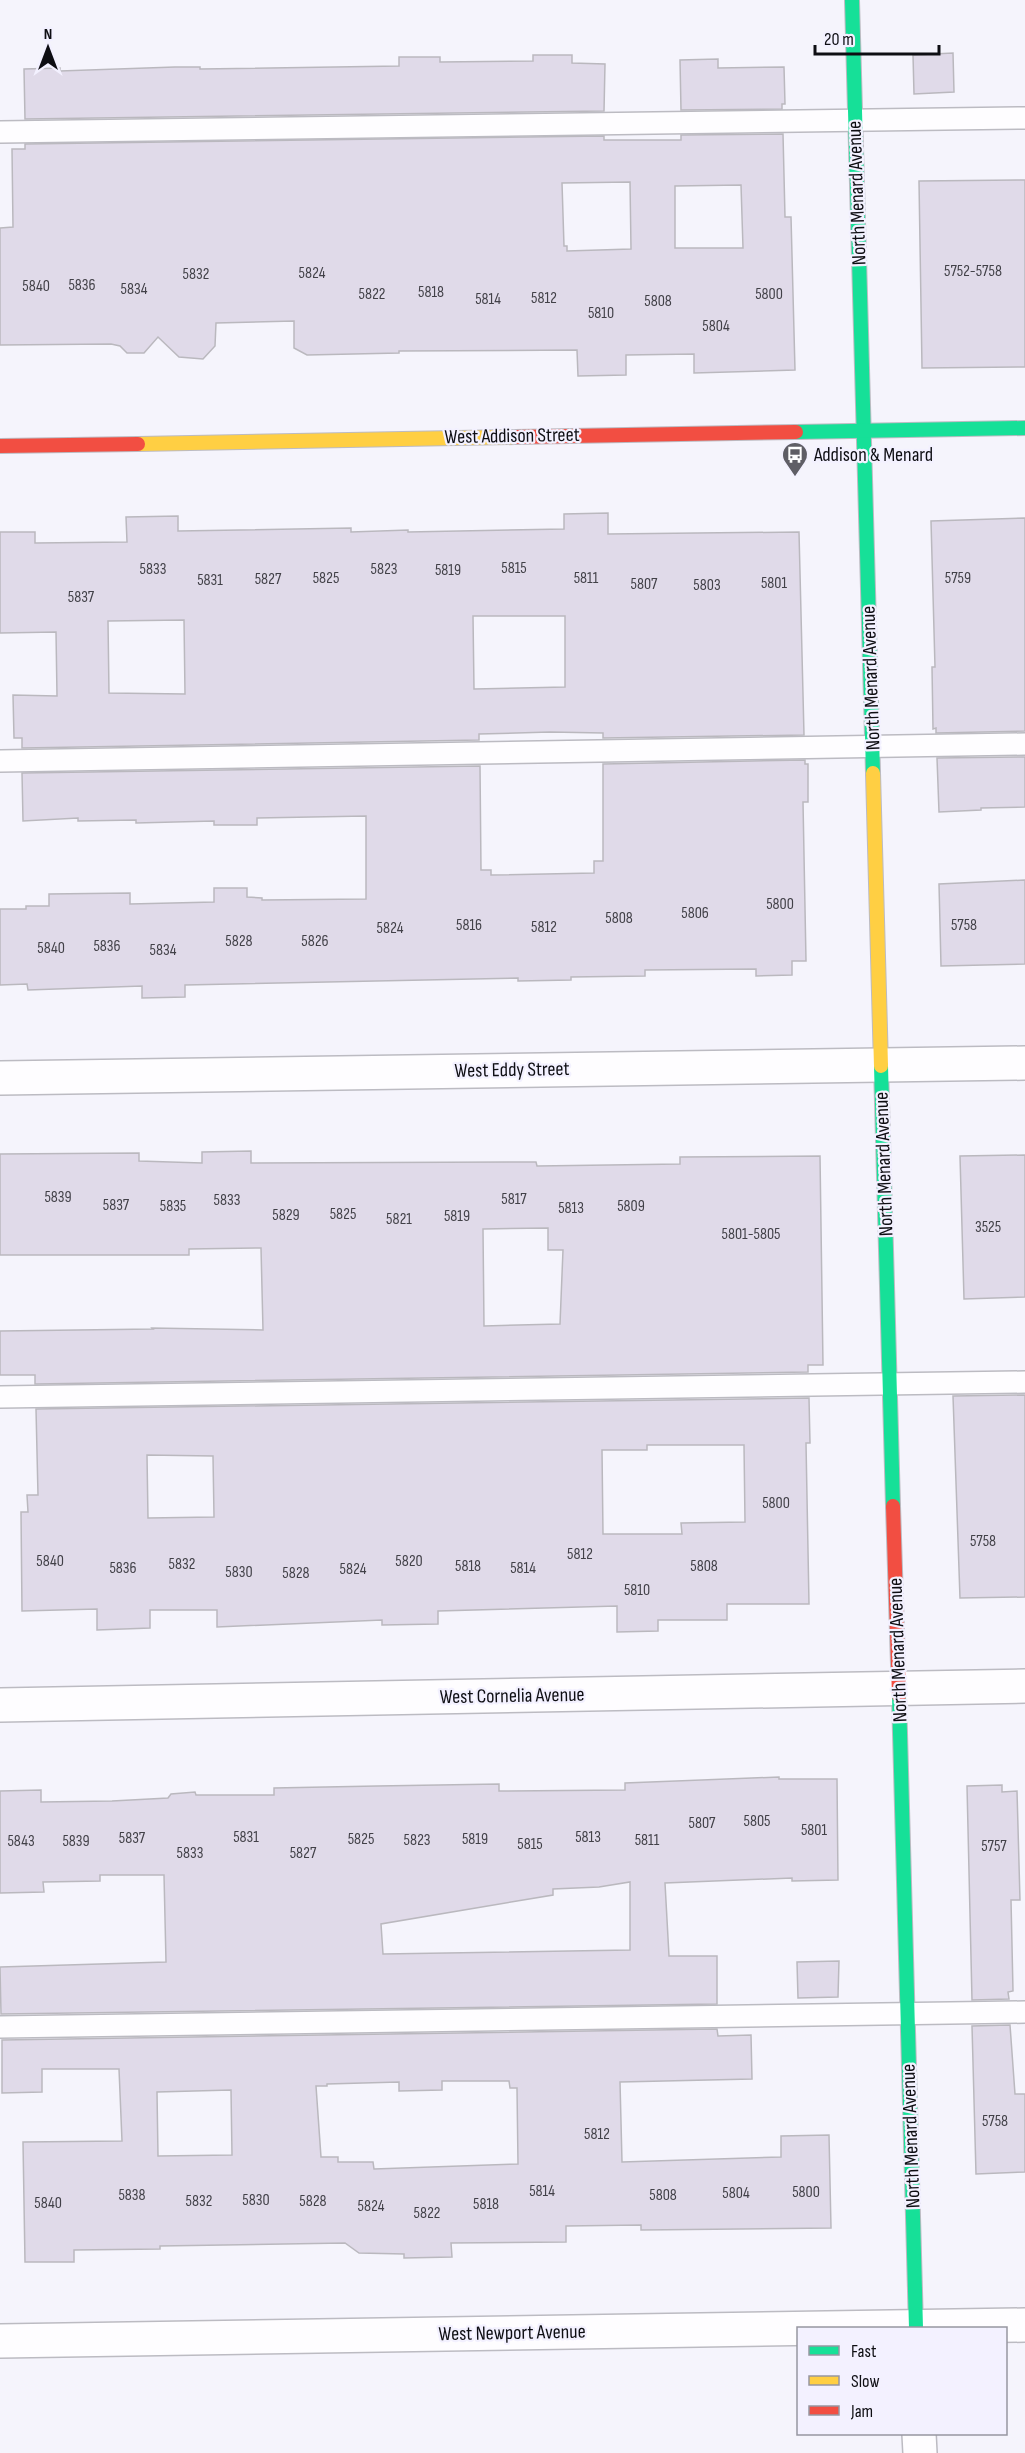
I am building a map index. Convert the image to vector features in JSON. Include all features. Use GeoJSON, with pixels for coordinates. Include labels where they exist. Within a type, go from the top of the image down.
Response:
{"type":"FeatureCollection","features":[{"type":"Feature","properties":{"kind":"street","name":"North Menard Avenue"},"geometry":{"type":"LineString","coordinates":[[852,0],[916,2327]]}},
{"type":"Feature","properties":{"kind":"street","name":"West Addison Street"},"geometry":{"type":"LineString","coordinates":[[0,446],[1025,428]]}},
{"type":"Feature","properties":{"kind":"street","name":"West Eddy Street"},"geometry":{"type":"LineString","coordinates":[[0,1078],[1025,1063]]}},
{"type":"Feature","properties":{"kind":"street","name":"West Cornelia Avenue"},"geometry":{"type":"LineString","coordinates":[[0,1705],[1025,1686]]}},
{"type":"Feature","properties":{"kind":"street","name":"West Newport Avenue"},"geometry":{"type":"LineString","coordinates":[[916,2327],[1025,2325]]}},
{"type":"Feature","properties":{"kind":"street","name":"West Newport Avenue"},"geometry":{"type":"LineString","coordinates":[[0,2341],[797,2329]]}},
{"type":"Feature","properties":{"kind":"street"},"geometry":{"type":"LineString","coordinates":[[919,2435],[920,2453]]}},
{"type":"Feature","properties":{"kind":"lane"},"geometry":{"type":"LineString","coordinates":[[0,132],[1025,118]]}},
{"type":"Feature","properties":{"kind":"lane"},"geometry":{"type":"LineString","coordinates":[[0,761],[1025,744]]}},
{"type":"Feature","properties":{"kind":"lane"},"geometry":{"type":"LineString","coordinates":[[0,1397],[1025,1382]]}},
{"type":"Feature","properties":{"kind":"lane"},"geometry":{"type":"LineString","coordinates":[[0,2027],[1025,2012]]}},
{"type":"Feature","properties":{"kind":"building"},"geometry":{"type":"Polygon","coordinates":[[[953,53],[954,92],[914,94],[913,55],[953,53]]]}},
{"type":"Feature","properties":{"kind":"building"},"geometry":{"type":"Polygon","coordinates":[[[533,55],[572,55],[572,63],[605,64],[604,111],[25,119],[24,69],[60,68],[60,71],[175,67],[200,67],[200,69],[399,66],[399,57],[440,57],[440,62],[533,61],[533,55]]]}},
{"type":"Feature","properties":{"kind":"building"},"geometry":{"type":"Polygon","coordinates":[[[718,59],[718,68],[784,67],[785,104],[782,104],[782,109],[681,110],[680,60],[718,59]]]}},
{"type":"Feature","properties":{"kind":"building"},"geometry":{"type":"Polygon","coordinates":[[[783,134],[785,217],[791,217],[795,370],[694,373],[694,354],[626,355],[626,375],[578,376],[577,350],[399,351],[399,353],[307,355],[294,348],[294,321],[216,323],[215,346],[203,359],[179,357],[158,337],[144,353],[127,353],[120,346],[111,344],[0,345],[0,228],[13,227],[12,149],[25,149],[25,144],[604,136],[604,140],[681,140],[681,135],[783,134]],[[630,182],[562,183],[564,246],[567,246],[567,251],[631,249],[630,182]],[[741,185],[675,186],[675,248],[743,248],[741,185]]]}},
{"type":"Feature","properties":{"kind":"building"},"geometry":{"type":"Polygon","coordinates":[[[1025,180],[1025,367],[922,368],[919,181],[1025,180]]]}},
{"type":"Feature","properties":{"kind":"building"},"geometry":{"type":"Polygon","coordinates":[[[608,513],[608,534],[799,532],[804,735],[603,738],[603,733],[550,732],[479,734],[479,740],[22,748],[22,738],[14,738],[13,695],[57,696],[56,632],[0,633],[0,532],[35,532],[35,543],[127,542],[126,517],[178,516],[178,531],[351,528],[351,532],[408,530],[408,532],[564,529],[564,514],[608,513]],[[473,616],[474,689],[565,687],[565,616],[473,616]],[[184,620],[108,621],[109,693],[185,694],[184,620]]]}},
{"type":"Feature","properties":{"kind":"building"},"geometry":{"type":"Polygon","coordinates":[[[1025,518],[1025,731],[936,733],[936,728],[933,729],[932,667],[935,667],[931,521],[1025,518]]]}},
{"type":"Feature","properties":{"kind":"building"},"geometry":{"type":"Polygon","coordinates":[[[1025,757],[1025,807],[939,812],[937,758],[1025,757]]]}},
{"type":"Feature","properties":{"kind":"building"},"geometry":{"type":"Polygon","coordinates":[[[805,760],[805,764],[808,764],[808,802],[803,802],[806,961],[792,961],[792,975],[756,976],[756,969],[645,970],[645,976],[571,977],[571,980],[518,981],[518,978],[185,985],[185,997],[142,998],[142,986],[28,990],[27,984],[0,985],[0,909],[49,906],[49,894],[130,893],[130,904],[214,902],[214,888],[247,888],[247,897],[262,898],[262,900],[366,899],[366,816],[257,818],[257,825],[214,825],[214,821],[136,823],[136,820],[78,821],[78,818],[23,821],[22,773],[480,766],[481,870],[491,870],[491,875],[594,873],[594,861],[603,861],[603,764],[805,760]]]}},
{"type":"Feature","properties":{"kind":"building"},"geometry":{"type":"Polygon","coordinates":[[[1025,880],[1025,964],[941,966],[939,884],[1025,880]]]}},
{"type":"Feature","properties":{"kind":"building"},"geometry":{"type":"Polygon","coordinates":[[[251,1151],[251,1163],[536,1162],[537,1166],[680,1164],[680,1157],[820,1156],[823,1365],[808,1365],[808,1372],[35,1384],[35,1375],[0,1375],[0,1331],[152,1328],[263,1330],[261,1248],[189,1249],[189,1255],[0,1255],[0,1154],[139,1153],[139,1161],[202,1163],[202,1152],[251,1151]],[[548,1228],[483,1229],[484,1326],[560,1324],[563,1250],[548,1250],[548,1228]]]}},
{"type":"Feature","properties":{"kind":"building"},"geometry":{"type":"Polygon","coordinates":[[[1025,1155],[1025,1297],[964,1299],[960,1156],[1025,1155]]]}},
{"type":"Feature","properties":{"kind":"building"},"geometry":{"type":"Polygon","coordinates":[[[1025,1395],[1025,1597],[960,1598],[953,1396],[1025,1395]]]}},
{"type":"Feature","properties":{"kind":"building"},"geometry":{"type":"Polygon","coordinates":[[[809,1398],[810,1443],[806,1443],[809,1604],[727,1604],[727,1620],[658,1620],[658,1631],[617,1632],[617,1606],[438,1611],[438,1624],[382,1625],[382,1620],[217,1627],[217,1610],[150,1610],[150,1628],[97,1630],[97,1609],[22,1611],[21,1512],[28,1512],[27,1495],[38,1495],[36,1409],[809,1398]],[[647,1445],[647,1450],[602,1450],[603,1534],[682,1534],[681,1523],[745,1522],[744,1445],[647,1445]],[[147,1455],[148,1518],[214,1517],[213,1456],[147,1455]]]}},
{"type":"Feature","properties":{"kind":"building"},"geometry":{"type":"Polygon","coordinates":[[[779,1777],[779,1779],[837,1779],[838,1880],[792,1881],[792,1878],[665,1883],[669,1956],[717,1956],[717,2004],[1,2014],[0,1967],[166,1962],[164,1875],[100,1875],[100,1881],[43,1882],[44,1892],[0,1893],[0,1791],[41,1790],[41,1802],[168,1798],[171,1794],[195,1792],[196,1795],[274,1795],[274,1788],[499,1784],[499,1791],[625,1790],[625,1783],[779,1777]],[[630,1882],[599,1887],[553,1889],[553,1895],[381,1924],[383,1954],[630,1950],[630,1882]]]}},
{"type":"Feature","properties":{"kind":"building"},"geometry":{"type":"Polygon","coordinates":[[[1002,1785],[1002,1792],[1017,1791],[1020,1900],[1011,1900],[1013,1991],[1008,1992],[1009,1999],[972,2000],[967,1786],[1002,1785]]]}},
{"type":"Feature","properties":{"kind":"building"},"geometry":{"type":"Polygon","coordinates":[[[839,1961],[838,1997],[798,1998],[797,1962],[839,1961]]]}},
{"type":"Feature","properties":{"kind":"building"},"geometry":{"type":"Polygon","coordinates":[[[1010,2025],[1015,2094],[1025,2094],[1025,2172],[976,2174],[972,2026],[1010,2025]]]}},
{"type":"Feature","properties":{"kind":"building"},"geometry":{"type":"Polygon","coordinates":[[[717,2029],[718,2036],[751,2035],[752,2079],[620,2082],[622,2162],[781,2157],[781,2136],[829,2135],[831,2228],[641,2230],[641,2225],[566,2226],[566,2242],[451,2243],[452,2257],[404,2258],[404,2254],[359,2253],[345,2243],[74,2250],[74,2262],[25,2262],[23,2142],[122,2141],[119,2069],[42,2069],[42,2092],[2,2093],[2,2040],[717,2029]],[[442,2081],[442,2090],[399,2091],[399,2082],[316,2086],[321,2157],[338,2157],[338,2162],[373,2162],[374,2169],[518,2164],[517,2088],[510,2088],[509,2081],[442,2081]],[[231,2090],[157,2092],[158,2156],[232,2155],[231,2090]]]}},
{"type":"Feature","properties":{"kind":"traffic: fast"},"geometry":{"type":"LineString","coordinates":[[852,0],[873,773]]}},
{"type":"Feature","properties":{"kind":"traffic: fast"},"geometry":{"type":"LineString","coordinates":[[796,432],[1025,428]]}},
{"type":"Feature","properties":{"kind":"traffic: fast"},"geometry":{"type":"LineString","coordinates":[[881,1066],[893,1506]]}},
{"type":"Feature","properties":{"kind":"traffic: fast"},"geometry":{"type":"LineString","coordinates":[[899,1696],[916,2327]]}},
{"type":"Feature","properties":{"kind":"traffic: slow"},"geometry":{"type":"LineString","coordinates":[[138,444],[515,437]]}},
{"type":"Feature","properties":{"kind":"traffic: slow"},"geometry":{"type":"LineString","coordinates":[[873,773],[881,1066]]}},
{"type":"Feature","properties":{"kind":"traffic: jam"},"geometry":{"type":"LineString","coordinates":[[515,437],[796,432]]}},
{"type":"Feature","properties":{"kind":"traffic: jam"},"geometry":{"type":"LineString","coordinates":[[0,446],[138,444]]}},
{"type":"Feature","properties":{"kind":"traffic: jam"},"geometry":{"type":"LineString","coordinates":[[893,1506],[899,1696]]}},
{"type":"Feature","properties":{"kind":"place","name":"Addison & Menard"},"geometry":{"type":"Point","coordinates":[795,478]}}]}
